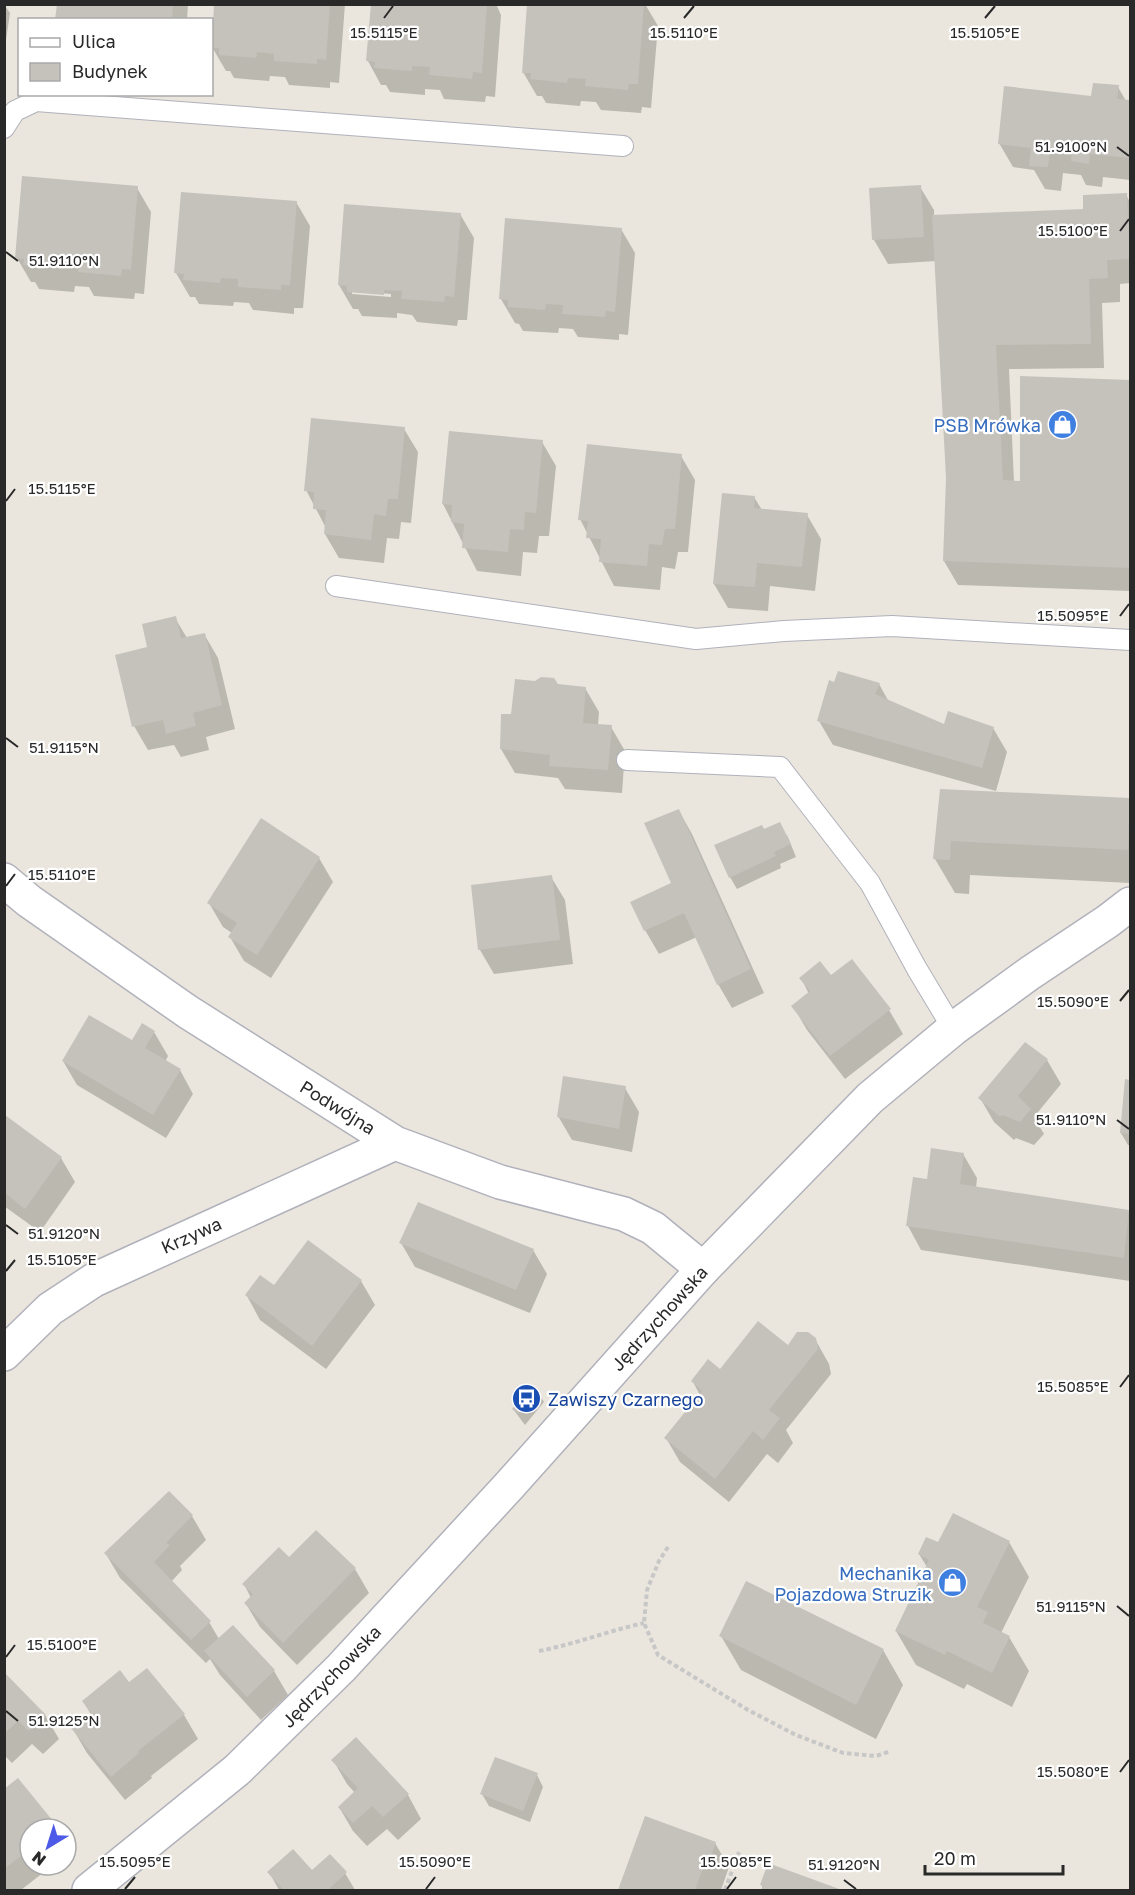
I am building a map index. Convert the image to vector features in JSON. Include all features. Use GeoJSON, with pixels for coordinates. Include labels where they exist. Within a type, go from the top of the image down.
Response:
{"type":"FeatureCollection","features":[{"type":"Feature","properties":{"kind":"main road","name":"Podwójna"},"geometry":{"type":"LineString","coordinates":[[4,880],[29,901],[188,1012],[395,1143],[500,1182],[624,1214],[653,1228],[703,1269]]}},
{"type":"Feature","properties":{"kind":"main road","name":"Jędrzychowska"},"geometry":{"type":"LineString","coordinates":[[89,1890],[237,1770],[333,1676],[508,1487],[703,1269],[870,1098],[953,1029],[1131,904]]}},
{"type":"Feature","properties":{"kind":"main road","name":"Krzywa"},"geometry":{"type":"LineString","coordinates":[[4,1354],[50,1309],[94,1280],[395,1143]]}},
{"type":"Feature","properties":{"kind":"lane"},"geometry":{"type":"LineString","coordinates":[[4,128],[15,111],[36,101],[623,146]]}},
{"type":"Feature","properties":{"kind":"lane"},"geometry":{"type":"LineString","coordinates":[[336,586],[696,639],[784,631],[892,626],[1131,640]]}},
{"type":"Feature","properties":{"kind":"lane"},"geometry":{"type":"LineString","coordinates":[[627,760],[780,767],[870,883],[953,1029]]}},
{"type":"Feature","properties":{"kind":"path"},"geometry":{"type":"LineString","coordinates":[[668,1547],[659,1561],[647,1590],[644,1623],[658,1655],[738,1704],[796,1735],[843,1753],[876,1756],[891,1751]]}},
{"type":"Feature","properties":{"kind":"path"},"geometry":{"type":"LineString","coordinates":[[539,1651],[573,1644],[609,1631],[644,1623]]}},
{"type":"Feature","properties":{"kind":"path"},"geometry":{"type":"LineString","coordinates":[[725,1890],[739,1852]]}},
{"type":"Feature","properties":{"kind":"building"},"geometry":{"type":"Polygon","coordinates":[[[57,4],[173,4],[172,18],[55,18],[57,4]]]}},
{"type":"Feature","properties":{"kind":"building"},"geometry":{"type":"Polygon","coordinates":[[[214,4],[330,4],[326,60],[317,59],[317,64],[274,61],[274,54],[257,52],[256,58],[219,55],[219,48],[213,48],[214,4]]]}},
{"type":"Feature","properties":{"kind":"building"},"geometry":{"type":"Polygon","coordinates":[[[371,4],[487,4],[482,73],[473,72],[472,79],[429,75],[430,67],[412,66],[412,71],[374,68],[375,62],[366,61],[371,4]]]}},
{"type":"Feature","properties":{"kind":"building"},"geometry":{"type":"Polygon","coordinates":[[[527,4],[644,4],[638,84],[629,84],[628,90],[585,86],[586,79],[568,78],[567,83],[530,79],[531,73],[522,73],[527,4]]]}},
{"type":"Feature","properties":{"kind":"building"},"geometry":{"type":"Polygon","coordinates":[[[1093,83],[1119,85],[1117,99],[1130,100],[1130,158],[1090,154],[1089,164],[1071,161],[1072,152],[1050,149],[1048,167],[1029,166],[1031,148],[998,144],[1004,86],[1091,96],[1093,83]]]}},
{"type":"Feature","properties":{"kind":"building"},"geometry":{"type":"Polygon","coordinates":[[[22,176],[138,186],[131,270],[122,269],[121,276],[78,272],[79,264],[61,263],[61,268],[23,265],[24,259],[15,258],[22,176]]]}},
{"type":"Feature","properties":{"kind":"building"},"geometry":{"type":"Polygon","coordinates":[[[921,185],[924,237],[872,240],[869,188],[921,185]]]}},
{"type":"Feature","properties":{"kind":"building"},"geometry":{"type":"Polygon","coordinates":[[[181,192],[297,201],[290,285],[281,285],[281,290],[238,287],[238,279],[221,278],[220,283],[183,280],[184,274],[174,273],[181,192]]]}},
{"type":"Feature","properties":{"kind":"building"},"geometry":{"type":"Polygon","coordinates":[[[1127,193],[1130,259],[1107,260],[1108,278],[1089,279],[1091,344],[996,345],[1003,480],[1020,481],[1020,376],[1130,380],[1130,568],[943,561],[946,478],[932,215],[1083,209],[1083,195],[1127,193]]]}},
{"type":"Feature","properties":{"kind":"building"},"geometry":{"type":"Polygon","coordinates":[[[344,204],[461,213],[454,297],[445,296],[444,302],[401,299],[402,291],[384,290],[384,295],[347,292],[347,286],[338,285],[344,204]]]}},
{"type":"Feature","properties":{"kind":"building"},"geometry":{"type":"Polygon","coordinates":[[[505,218],[622,228],[615,312],[606,311],[605,317],[562,314],[563,305],[546,304],[545,310],[508,307],[508,300],[499,299],[505,218]]]}},
{"type":"Feature","properties":{"kind":"building"},"geometry":{"type":"Polygon","coordinates":[[[311,418],[405,427],[398,499],[388,499],[386,516],[374,514],[371,540],[324,534],[326,510],[313,509],[314,492],[304,491],[311,418]]]}},
{"type":"Feature","properties":{"kind":"building"},"geometry":{"type":"Polygon","coordinates":[[[449,431],[543,440],[536,513],[525,512],[524,530],[510,529],[508,552],[462,548],[464,524],[451,522],[452,505],[442,504],[449,431]]]}},
{"type":"Feature","properties":{"kind":"building"},"geometry":{"type":"Polygon","coordinates":[[[587,444],[682,454],[675,529],[665,529],[662,545],[649,544],[647,566],[599,562],[601,539],[586,538],[588,521],[578,520],[587,444]]]}},
{"type":"Feature","properties":{"kind":"building"},"geometry":{"type":"Polygon","coordinates":[[[722,493],[755,496],[754,508],[808,513],[802,567],[757,563],[755,587],[713,584],[722,493]]]}},
{"type":"Feature","properties":{"kind":"building"},"geometry":{"type":"Polygon","coordinates":[[[176,616],[181,638],[205,633],[222,705],[193,713],[196,726],[166,734],[163,720],[132,727],[115,655],[147,647],[142,624],[176,616]]]}},
{"type":"Feature","properties":{"kind":"building"},"geometry":{"type":"Polygon","coordinates":[[[838,671],[880,683],[875,694],[944,724],[948,711],[994,727],[982,768],[817,721],[829,680],[834,682],[838,671]]]}},
{"type":"Feature","properties":{"kind":"building"},"geometry":{"type":"Polygon","coordinates":[[[541,677],[554,678],[558,684],[586,687],[583,723],[612,725],[608,770],[549,766],[550,755],[500,749],[501,714],[511,714],[515,679],[535,681],[541,677]]]}},
{"type":"Feature","properties":{"kind":"building"},"geometry":{"type":"Polygon","coordinates":[[[940,789],[1130,798],[1128,850],[951,841],[950,860],[933,859],[940,789]]]}},
{"type":"Feature","properties":{"kind":"building"},"geometry":{"type":"Polygon","coordinates":[[[679,809],[751,969],[717,985],[684,913],[644,931],[630,902],[671,883],[644,823],[679,809]]]}},
{"type":"Feature","properties":{"kind":"building"},"geometry":{"type":"Polygon","coordinates":[[[261,818],[320,857],[257,955],[228,937],[237,923],[207,903],[261,818]]]}},
{"type":"Feature","properties":{"kind":"building"},"geometry":{"type":"Polygon","coordinates":[[[780,822],[791,844],[774,852],[776,856],[729,878],[714,845],[762,825],[764,829],[780,822]]]}},
{"type":"Feature","properties":{"kind":"building"},"geometry":{"type":"Polygon","coordinates":[[[552,875],[560,940],[478,950],[471,885],[552,875]]]}},
{"type":"Feature","properties":{"kind":"building"},"geometry":{"type":"Polygon","coordinates":[[[852,959],[891,1009],[830,1056],[791,1006],[810,991],[799,978],[820,961],[831,975],[852,959]]]}},
{"type":"Feature","properties":{"kind":"building"},"geometry":{"type":"Polygon","coordinates":[[[89,1015],[132,1040],[142,1023],[155,1031],[145,1048],[181,1069],[153,1115],[62,1061],[89,1015]]]}},
{"type":"Feature","properties":{"kind":"building"},"geometry":{"type":"Polygon","coordinates":[[[1025,1042],[1048,1059],[1018,1096],[1031,1109],[1020,1122],[1002,1115],[1000,1117],[978,1098],[1025,1042]]]}},
{"type":"Feature","properties":{"kind":"building"},"geometry":{"type":"Polygon","coordinates":[[[563,1076],[626,1086],[619,1129],[557,1117],[563,1076]]]}},
{"type":"Feature","properties":{"kind":"building"},"geometry":{"type":"Polygon","coordinates":[[[1125,1079],[1130,1080],[1130,1134],[1120,1133],[1125,1079]]]}},
{"type":"Feature","properties":{"kind":"building"},"geometry":{"type":"Polygon","coordinates":[[[5,1115],[62,1157],[25,1209],[5,1193],[5,1115]]]}},
{"type":"Feature","properties":{"kind":"building"},"geometry":{"type":"Polygon","coordinates":[[[931,1148],[964,1153],[960,1184],[1129,1210],[1124,1258],[906,1226],[913,1177],[927,1179],[931,1148]]]}},
{"type":"Feature","properties":{"kind":"building"},"geometry":{"type":"Polygon","coordinates":[[[418,1202],[534,1249],[516,1290],[399,1243],[418,1202]]]}},
{"type":"Feature","properties":{"kind":"building"},"geometry":{"type":"Polygon","coordinates":[[[308,1240],[362,1280],[312,1346],[245,1295],[260,1275],[274,1285],[308,1240]]]}},
{"type":"Feature","properties":{"kind":"building"},"geometry":{"type":"Polygon","coordinates":[[[758,1321],[788,1345],[797,1332],[808,1332],[816,1338],[818,1349],[769,1410],[780,1418],[763,1440],[753,1431],[715,1479],[664,1438],[702,1391],[691,1381],[708,1359],[720,1369],[758,1321]]]}},
{"type":"Feature","properties":{"kind":"building"},"geometry":{"type":"Polygon","coordinates":[[[532,1384],[538,1390],[518,1414],[512,1409],[532,1384]]]}},
{"type":"Feature","properties":{"kind":"building"},"geometry":{"type":"Polygon","coordinates":[[[169,1491],[193,1515],[166,1543],[170,1545],[154,1562],[211,1621],[191,1640],[104,1553],[169,1491]]]}},
{"type":"Feature","properties":{"kind":"building","name":"Mechanika Pojazdowa Struzik"},"geometry":{"type":"Polygon","coordinates":[[[953,1513],[1010,1541],[977,1607],[988,1612],[983,1623],[1010,1636],[992,1673],[947,1651],[945,1655],[895,1631],[929,1560],[918,1554],[926,1537],[938,1542],[953,1513]]]}},
{"type":"Feature","properties":{"kind":"building"},"geometry":{"type":"Polygon","coordinates":[[[316,1530],[356,1568],[283,1643],[244,1603],[253,1594],[242,1584],[279,1547],[289,1557],[316,1530]]]}},
{"type":"Feature","properties":{"kind":"building"},"geometry":{"type":"Polygon","coordinates":[[[746,1581],[884,1649],[856,1705],[719,1636],[746,1581]]]}},
{"type":"Feature","properties":{"kind":"building"},"geometry":{"type":"Polygon","coordinates":[[[233,1625],[275,1670],[247,1697],[204,1651],[233,1625]]]}},
{"type":"Feature","properties":{"kind":"building"},"geometry":{"type":"Polygon","coordinates":[[[147,1668],[185,1714],[138,1751],[139,1753],[111,1777],[71,1728],[91,1713],[82,1701],[120,1670],[129,1682],[147,1668]]]}},
{"type":"Feature","properties":{"kind":"building"},"geometry":{"type":"Polygon","coordinates":[[[4,1672],[46,1715],[29,1731],[18,1721],[4,1734],[4,1672]]]}},
{"type":"Feature","properties":{"kind":"building"},"geometry":{"type":"Polygon","coordinates":[[[356,1737],[409,1794],[383,1817],[372,1806],[353,1823],[338,1807],[358,1788],[331,1760],[356,1737]]]}},
{"type":"Feature","properties":{"kind":"building"},"geometry":{"type":"Polygon","coordinates":[[[495,1757],[538,1773],[523,1811],[480,1794],[495,1757]]]}},
{"type":"Feature","properties":{"kind":"building"},"geometry":{"type":"Polygon","coordinates":[[[18,1778],[50,1817],[18,1817],[18,1858],[4,1869],[4,1789],[18,1778]]]}},
{"type":"Feature","properties":{"kind":"building"},"geometry":{"type":"Polygon","coordinates":[[[645,1816],[716,1842],[708,1866],[704,1865],[695,1890],[618,1890],[645,1816]]]}},
{"type":"Feature","properties":{"kind":"building"},"geometry":{"type":"Polygon","coordinates":[[[293,1849],[312,1870],[330,1854],[347,1872],[329,1889],[331,1890],[284,1890],[267,1872],[293,1849]]]}},
{"type":"Feature","properties":{"kind":"building"},"geometry":{"type":"Polygon","coordinates":[[[768,1863],[842,1890],[761,1890],[763,1886],[760,1885],[768,1863]]]}},
{"type":"Feature","properties":{"kind":"place","name":"PSB Mrówka"},"geometry":{"type":"Point","coordinates":[1062,425]}},
{"type":"Feature","properties":{"kind":"place","name":"Zawiszy Czarnego"},"geometry":{"type":"Point","coordinates":[527,1399]}},
{"type":"Feature","properties":{"kind":"place","name":"Mechanika Pojazdowa Struzik"},"geometry":{"type":"Point","coordinates":[953,1583]}}]}
